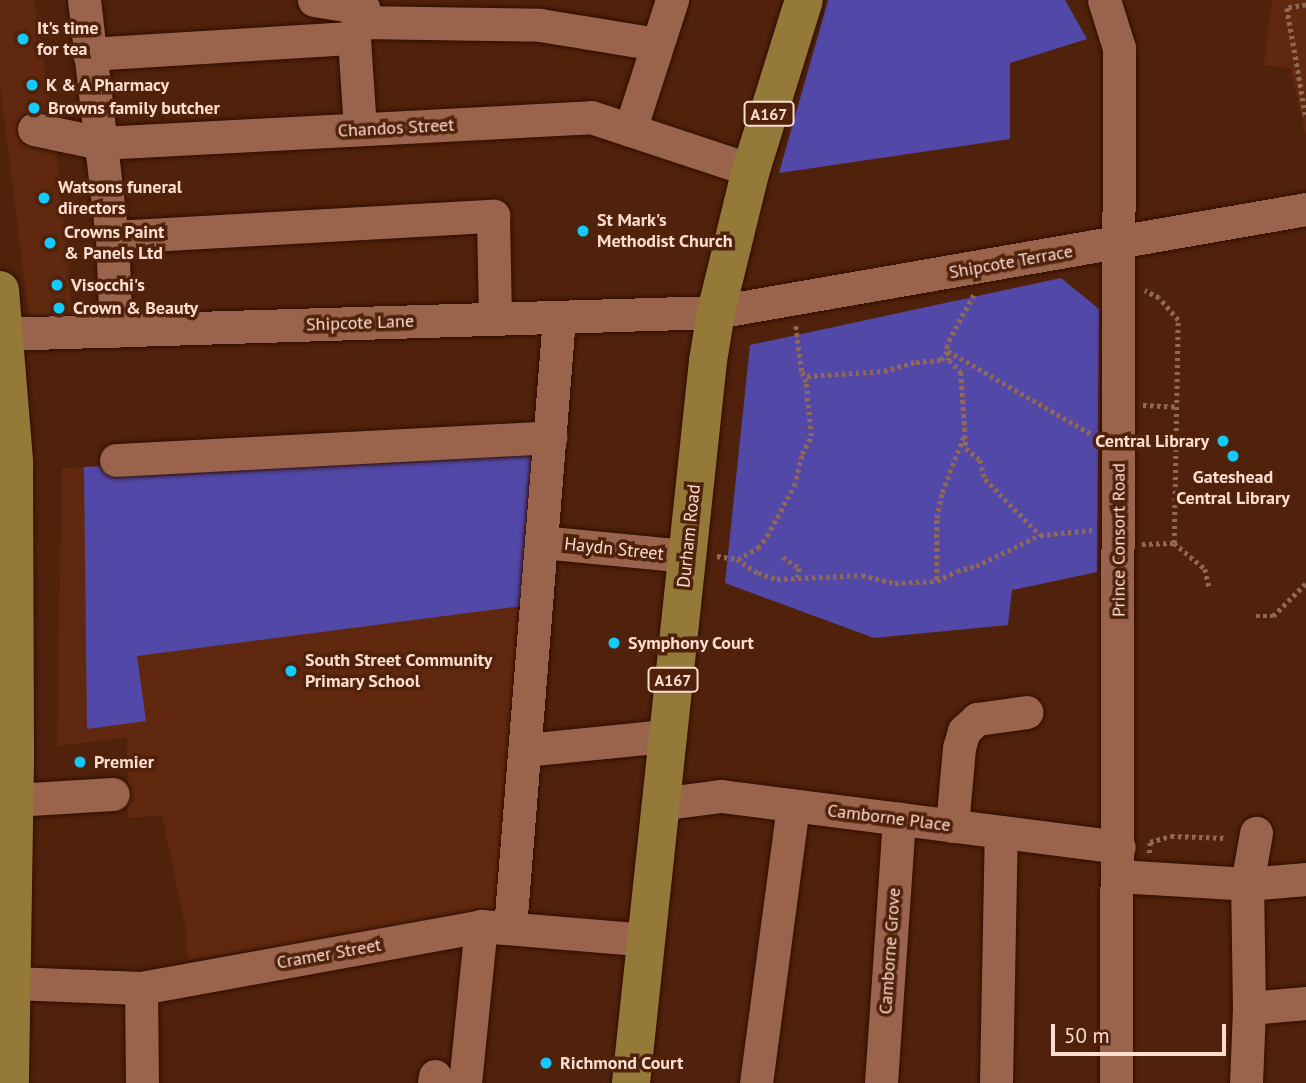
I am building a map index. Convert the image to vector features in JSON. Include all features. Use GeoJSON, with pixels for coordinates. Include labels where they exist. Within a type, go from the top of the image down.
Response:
{"type":"FeatureCollection","features":[{"type":"Feature","properties":{"kind":"main road","name":"Durham Road"},"geometry":{"type":"LineString","coordinates":[[631,1083],[666,736],[716,312],[751,170],[804,0]]}},
{"type":"Feature","properties":{"kind":"main road"},"geometry":{"type":"LineString","coordinates":[[0,290],[7,462],[7,760],[13,800],[10,1083]]}},
{"type":"Feature","properties":{"kind":"street"},"geometry":{"type":"LineString","coordinates":[[84,0],[112,237],[116,331]]}},
{"type":"Feature","properties":{"kind":"street"},"geometry":{"type":"LineString","coordinates":[[314,0],[360,17]]}},
{"type":"Feature","properties":{"kind":"street"},"geometry":{"type":"LineString","coordinates":[[629,130],[671,0]]}},
{"type":"Feature","properties":{"kind":"street","name":"Prince Consort Road"},"geometry":{"type":"LineString","coordinates":[[1104,0],[1119,48],[1119,537],[1128,867],[1116,1083]]}},
{"type":"Feature","properties":{"kind":"street"},"geometry":{"type":"LineString","coordinates":[[89,54],[360,17],[540,25],[656,44]]}},
{"type":"Feature","properties":{"kind":"street"},"geometry":{"type":"LineString","coordinates":[[360,17],[360,129]]}},
{"type":"Feature","properties":{"kind":"street","name":"Chandos Street"},"geometry":{"type":"LineString","coordinates":[[34,129],[100,143],[591,117],[751,170]]}},
{"type":"Feature","properties":{"kind":"street","name":"Shipcote Terrace"},"geometry":{"type":"LineString","coordinates":[[716,312],[1119,244],[1306,209]]}},
{"type":"Feature","properties":{"kind":"street"},"geometry":{"type":"LineString","coordinates":[[112,237],[494,216],[495,319]]}},
{"type":"Feature","properties":{"kind":"street","name":"Shipcote Lane"},"geometry":{"type":"LineString","coordinates":[[2,334],[716,312]]}},
{"type":"Feature","properties":{"kind":"street"},"geometry":{"type":"LineString","coordinates":[[445,1081],[496,927],[525,750],[559,317]]}},
{"type":"Feature","properties":{"kind":"street"},"geometry":{"type":"LineString","coordinates":[[116,460],[550,437]]}},
{"type":"Feature","properties":{"kind":"street","name":"Haydn Street"},"geometry":{"type":"LineString","coordinates":[[541,542],[687,554]]}},
{"type":"Feature","properties":{"kind":"street"},"geometry":{"type":"LineString","coordinates":[[952,825],[959,748],[964,731],[977,719],[1027,712]]}},
{"type":"Feature","properties":{"kind":"street"},"geometry":{"type":"LineString","coordinates":[[525,750],[666,736]]}},
{"type":"Feature","properties":{"kind":"street"},"geometry":{"type":"LineString","coordinates":[[13,800],[113,794]]}},
{"type":"Feature","properties":{"kind":"street","name":"Camborne Place"},"geometry":{"type":"LineString","coordinates":[[659,804],[721,796],[1001,832],[1128,867],[1247,884],[1306,879]]}},
{"type":"Feature","properties":{"kind":"street"},"geometry":{"type":"LineString","coordinates":[[755,1083],[793,806]]}},
{"type":"Feature","properties":{"kind":"street","name":"Camborne Grove"},"geometry":{"type":"LineString","coordinates":[[881,1083],[899,819]]}},
{"type":"Feature","properties":{"kind":"street"},"geometry":{"type":"LineString","coordinates":[[996,1083],[1001,832]]}},
{"type":"Feature","properties":{"kind":"street"},"geometry":{"type":"LineString","coordinates":[[1245,1083],[1249,1008],[1247,884],[1255,836]]}},
{"type":"Feature","properties":{"kind":"street","name":"Cramer Street"},"geometry":{"type":"LineString","coordinates":[[12,983],[141,988],[496,927],[646,940]]}},
{"type":"Feature","properties":{"kind":"street"},"geometry":{"type":"LineString","coordinates":[[141,988],[142,1083]]}},
{"type":"Feature","properties":{"kind":"street"},"geometry":{"type":"LineString","coordinates":[[1249,1008],[1306,1003]]}},
{"type":"Feature","properties":{"kind":"path"},"geometry":{"type":"LineString","coordinates":[[1306,5],[1287,8],[1306,117]]}},
{"type":"Feature","properties":{"kind":"path"},"geometry":{"type":"LineString","coordinates":[[969,269],[974,296],[947,345],[949,360],[961,372],[966,448],[980,460],[985,479],[1040,534]]}},
{"type":"Feature","properties":{"kind":"path"},"geometry":{"type":"LineString","coordinates":[[1119,279],[1159,298],[1178,320],[1174,543]]}},
{"type":"Feature","properties":{"kind":"path"},"geometry":{"type":"LineString","coordinates":[[687,554],[744,558],[758,548],[767,536],[794,486],[802,454],[811,436],[806,382],[802,372],[792,299]]}},
{"type":"Feature","properties":{"kind":"path"},"geometry":{"type":"LineString","coordinates":[[802,372],[807,376],[884,371],[916,362],[941,360],[948,351]]}},
{"type":"Feature","properties":{"kind":"path"},"geometry":{"type":"LineString","coordinates":[[948,351],[1098,438],[1119,439]]}},
{"type":"Feature","properties":{"kind":"path"},"geometry":{"type":"LineString","coordinates":[[937,580],[937,520],[942,494],[965,436]]}},
{"type":"Feature","properties":{"kind":"path"},"geometry":{"type":"LineString","coordinates":[[737,559],[758,573],[777,579],[862,575],[895,583],[937,580],[957,570],[976,566],[1040,534],[1119,537],[1174,543],[1205,569],[1209,586]]}},
{"type":"Feature","properties":{"kind":"path"},"geometry":{"type":"LineString","coordinates":[[783,556],[799,568],[799,575],[795,579]]}},
{"type":"Feature","properties":{"kind":"path"},"geometry":{"type":"LineString","coordinates":[[1256,616],[1273,616],[1306,583]]}},
{"type":"Feature","properties":{"kind":"path"},"geometry":{"type":"LineString","coordinates":[[1128,867],[1150,842],[1171,836],[1255,836]]}},
{"type":"Feature","properties":{"kind":"shaded area"},"geometry":{"type":"Polygon","coordinates":[[[0,0],[34,0],[56,145],[73,321],[30,326],[0,86],[0,0]]]}},
{"type":"Feature","properties":{"kind":"shaded area"},"geometry":{"type":"Polygon","coordinates":[[[828,0],[1065,0],[1087,39],[1010,63],[1010,139],[779,173],[828,0]]]}},
{"type":"Feature","properties":{"kind":"shaded area"},"geometry":{"type":"Polygon","coordinates":[[[1272,0],[1306,0],[1306,136],[1290,68],[1264,65],[1272,0]]]}},
{"type":"Feature","properties":{"kind":"shaded area"},"geometry":{"type":"Polygon","coordinates":[[[1061,278],[1099,309],[1097,572],[1012,590],[1008,625],[874,638],[725,583],[750,345],[1061,278]]]}},
{"type":"Feature","properties":{"kind":"shaded area","name":"South Street Community Primary School"},"geometry":{"type":"Polygon","coordinates":[[[542,446],[504,914],[188,960],[185,925],[162,815],[128,818],[127,737],[57,746],[62,468],[542,446]]]}},
{"type":"Feature","properties":{"kind":"shaded area"},"geometry":{"type":"Polygon","coordinates":[[[542,446],[529,605],[137,656],[146,721],[87,729],[84,467],[542,446]]]}},
{"type":"Feature","properties":{"kind":"place","name":"It's time for tea"},"geometry":{"type":"Point","coordinates":[23,39]}},
{"type":"Feature","properties":{"kind":"place","name":"K & A Pharmacy"},"geometry":{"type":"Point","coordinates":[32,85]}},
{"type":"Feature","properties":{"kind":"place","name":"Browns family butcher"},"geometry":{"type":"Point","coordinates":[34,108]}},
{"type":"Feature","properties":{"kind":"place","name":"Watsons funeral directors"},"geometry":{"type":"Point","coordinates":[44,198]}},
{"type":"Feature","properties":{"kind":"place","name":"St Mark's Methodist Church"},"geometry":{"type":"Point","coordinates":[583,231]}},
{"type":"Feature","properties":{"kind":"place","name":"Crowns Paint & Panels Ltd"},"geometry":{"type":"Point","coordinates":[50,243]}},
{"type":"Feature","properties":{"kind":"place","name":"Visocchi's"},"geometry":{"type":"Point","coordinates":[57,285]}},
{"type":"Feature","properties":{"kind":"place","name":"Crown & Beauty"},"geometry":{"type":"Point","coordinates":[59,308]}},
{"type":"Feature","properties":{"kind":"place","name":"Central Library"},"geometry":{"type":"Point","coordinates":[1223,441]}},
{"type":"Feature","properties":{"kind":"place","name":"Gateshead Central Library"},"geometry":{"type":"Point","coordinates":[1233,456]}},
{"type":"Feature","properties":{"kind":"place","name":"Symphony Court"},"geometry":{"type":"Point","coordinates":[614,643]}},
{"type":"Feature","properties":{"kind":"place","name":"South Street Community Primary School"},"geometry":{"type":"Point","coordinates":[291,671]}},
{"type":"Feature","properties":{"kind":"place","name":"Premier"},"geometry":{"type":"Point","coordinates":[80,762]}},
{"type":"Feature","properties":{"kind":"place","name":"Richmond Court"},"geometry":{"type":"Point","coordinates":[546,1063]}}]}
